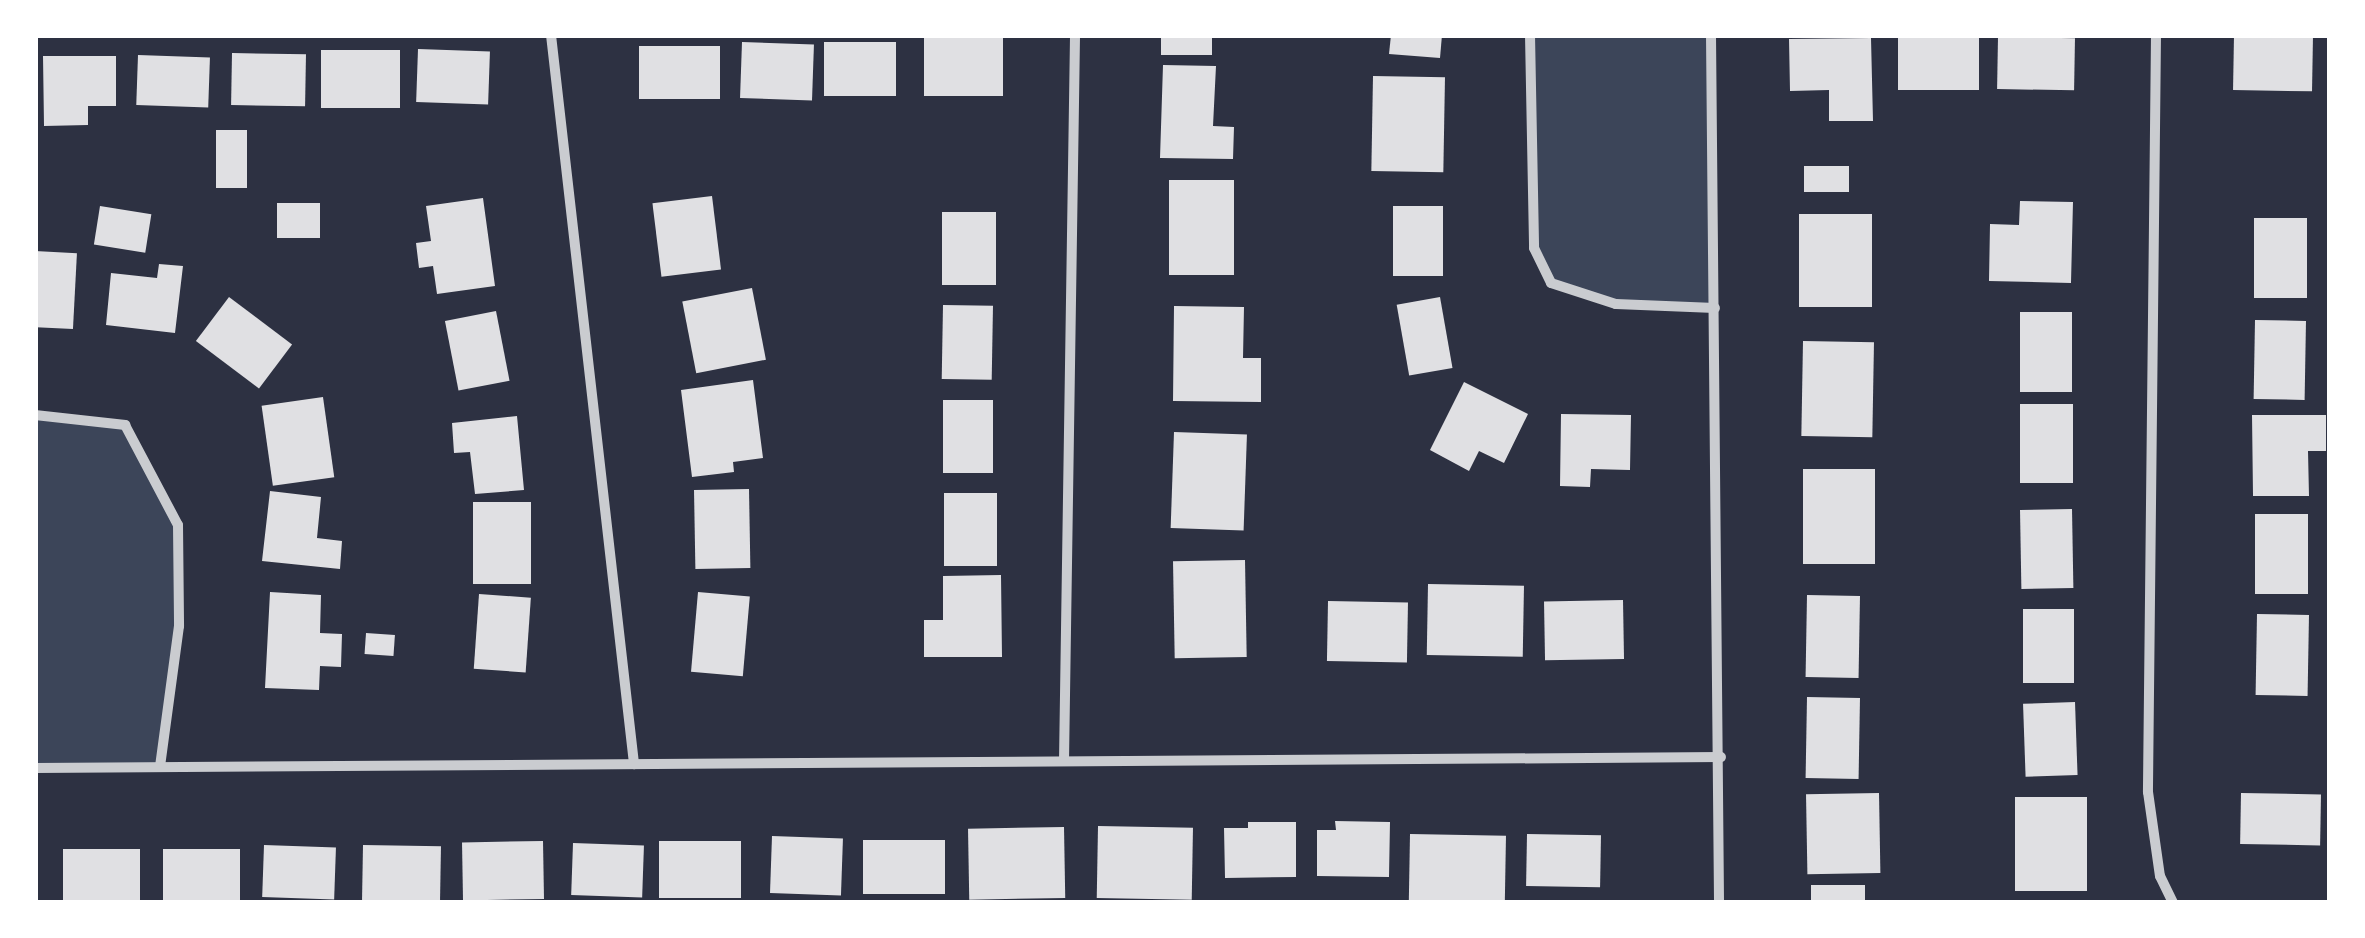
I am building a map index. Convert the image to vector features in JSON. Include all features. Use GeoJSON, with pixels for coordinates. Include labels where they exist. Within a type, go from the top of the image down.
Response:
{"type":"FeatureCollection","features":[{"type":"Feature","properties":{"kind":"street"},"geometry":{"type":"LineString","coordinates":[[551,35],[634,764]]}},
{"type":"Feature","properties":{"kind":"street"},"geometry":{"type":"LineString","coordinates":[[1064,762],[1075,35]]}},
{"type":"Feature","properties":{"kind":"street"},"geometry":{"type":"LineString","coordinates":[[1530,35],[1534,248],[1551,284],[1616,304],[1716,308]]}},
{"type":"Feature","properties":{"kind":"street"},"geometry":{"type":"LineString","coordinates":[[1711,35],[1721,757],[1718,903]]}},
{"type":"Feature","properties":{"kind":"street"},"geometry":{"type":"LineString","coordinates":[[2156,35],[2148,792],[2160,876],[2173,903]]}},
{"type":"Feature","properties":{"kind":"street"},"geometry":{"type":"LineString","coordinates":[[35,415],[125,425],[178,525],[179,626],[160,767]]}},
{"type":"Feature","properties":{"kind":"street"},"geometry":{"type":"LineString","coordinates":[[35,768],[1721,757]]}},
{"type":"Feature","properties":{"kind":"shaded area"},"geometry":{"type":"Polygon","coordinates":[[[1530,35],[1711,35],[1715,308],[1616,304],[1551,283],[1534,248],[1530,35]]]}},
{"type":"Feature","properties":{"kind":"shaded area"},"geometry":{"type":"Polygon","coordinates":[[[35,415],[125,425],[178,525],[179,626],[160,767],[35,768],[35,415]]]}},
{"type":"Feature","properties":{"kind":"building"},"geometry":{"type":"Polygon","coordinates":[[[1161,35],[1212,35],[1212,55],[1161,55],[1161,35]]]}},
{"type":"Feature","properties":{"kind":"building"},"geometry":{"type":"Polygon","coordinates":[[[1391,35],[1442,35],[1440,58],[1389,54],[1391,35]]]}},
{"type":"Feature","properties":{"kind":"building"},"geometry":{"type":"Polygon","coordinates":[[[1898,35],[1979,35],[1979,90],[1898,90],[1898,35]]]}},
{"type":"Feature","properties":{"kind":"building"},"geometry":{"type":"Polygon","coordinates":[[[2234,35],[2313,36],[2312,91],[2233,90],[2234,35]]]}},
{"type":"Feature","properties":{"kind":"building"},"geometry":{"type":"Polygon","coordinates":[[[1998,37],[2075,38],[2074,90],[1997,89],[1998,37]]]}},
{"type":"Feature","properties":{"kind":"building"},"geometry":{"type":"Polygon","coordinates":[[[924,38],[1003,38],[1003,96],[924,96],[924,38]]]}},
{"type":"Feature","properties":{"kind":"building"},"geometry":{"type":"Polygon","coordinates":[[[1871,38],[1873,121],[1829,121],[1829,90],[1790,91],[1789,39],[1871,38]]]}},
{"type":"Feature","properties":{"kind":"building"},"geometry":{"type":"Polygon","coordinates":[[[742,42],[814,45],[812,100],[740,98],[742,42]]]}},
{"type":"Feature","properties":{"kind":"building"},"geometry":{"type":"Polygon","coordinates":[[[824,42],[896,42],[896,96],[824,96],[824,42]]]}},
{"type":"Feature","properties":{"kind":"building"},"geometry":{"type":"Polygon","coordinates":[[[639,46],[720,46],[720,99],[639,99],[639,46]]]}},
{"type":"Feature","properties":{"kind":"building"},"geometry":{"type":"Polygon","coordinates":[[[418,49],[490,52],[488,104],[416,102],[418,49]]]}},
{"type":"Feature","properties":{"kind":"building"},"geometry":{"type":"Polygon","coordinates":[[[321,50],[400,50],[400,108],[321,108],[321,50]]]}},
{"type":"Feature","properties":{"kind":"building"},"geometry":{"type":"Polygon","coordinates":[[[232,53],[306,54],[305,106],[231,105],[232,53]]]}},
{"type":"Feature","properties":{"kind":"building"},"geometry":{"type":"Polygon","coordinates":[[[138,55],[210,58],[208,107],[136,105],[138,55]]]}},
{"type":"Feature","properties":{"kind":"building"},"geometry":{"type":"Polygon","coordinates":[[[43,56],[116,56],[116,106],[88,106],[88,125],[44,126],[43,56]]]}},
{"type":"Feature","properties":{"kind":"building"},"geometry":{"type":"Polygon","coordinates":[[[1163,65],[1216,66],[1213,126],[1234,127],[1233,159],[1160,158],[1163,65]]]}},
{"type":"Feature","properties":{"kind":"building"},"geometry":{"type":"Polygon","coordinates":[[[1373,76],[1445,77],[1443,172],[1371,171],[1373,76]]]}},
{"type":"Feature","properties":{"kind":"building"},"geometry":{"type":"Polygon","coordinates":[[[216,130],[247,130],[247,188],[216,188],[216,130]]]}},
{"type":"Feature","properties":{"kind":"building"},"geometry":{"type":"Polygon","coordinates":[[[1804,166],[1849,166],[1849,192],[1804,192],[1804,166]]]}},
{"type":"Feature","properties":{"kind":"building"},"geometry":{"type":"Polygon","coordinates":[[[1169,180],[1234,180],[1234,275],[1169,275],[1169,180]]]}},
{"type":"Feature","properties":{"kind":"building"},"geometry":{"type":"Polygon","coordinates":[[[712,196],[721,269],[661,277],[652,203],[712,196]]]}},
{"type":"Feature","properties":{"kind":"building"},"geometry":{"type":"Polygon","coordinates":[[[483,198],[495,286],[437,294],[433,266],[419,268],[416,243],[431,241],[426,206],[483,198]]]}},
{"type":"Feature","properties":{"kind":"building"},"geometry":{"type":"Polygon","coordinates":[[[2020,201],[2073,202],[2071,283],[1989,281],[1990,224],[2019,225],[2020,201]]]}},
{"type":"Feature","properties":{"kind":"building"},"geometry":{"type":"Polygon","coordinates":[[[277,203],[320,203],[320,238],[277,238],[277,203]]]}},
{"type":"Feature","properties":{"kind":"building"},"geometry":{"type":"Polygon","coordinates":[[[100,206],[151,214],[145,253],[94,245],[100,206]]]}},
{"type":"Feature","properties":{"kind":"building"},"geometry":{"type":"Polygon","coordinates":[[[1393,206],[1443,206],[1443,276],[1393,276],[1393,206]]]}},
{"type":"Feature","properties":{"kind":"building"},"geometry":{"type":"Polygon","coordinates":[[[942,212],[996,212],[996,285],[942,285],[942,212]]]}},
{"type":"Feature","properties":{"kind":"building"},"geometry":{"type":"Polygon","coordinates":[[[1799,214],[1872,214],[1872,307],[1799,307],[1799,214]]]}},
{"type":"Feature","properties":{"kind":"building"},"geometry":{"type":"Polygon","coordinates":[[[2254,218],[2307,218],[2307,298],[2254,298],[2254,218]]]}},
{"type":"Feature","properties":{"kind":"building"},"geometry":{"type":"Polygon","coordinates":[[[35,251],[77,253],[73,329],[35,327],[35,251]]]}},
{"type":"Feature","properties":{"kind":"building"},"geometry":{"type":"Polygon","coordinates":[[[159,264],[183,266],[175,333],[106,325],[111,273],[157,278],[159,264]]]}},
{"type":"Feature","properties":{"kind":"building"},"geometry":{"type":"Polygon","coordinates":[[[752,288],[766,360],[696,373],[682,302],[752,288]]]}},
{"type":"Feature","properties":{"kind":"building"},"geometry":{"type":"Polygon","coordinates":[[[229,297],[292,345],[259,388],[196,341],[229,297]]]}},
{"type":"Feature","properties":{"kind":"building"},"geometry":{"type":"Polygon","coordinates":[[[1440,297],[1453,368],[1409,376],[1397,305],[1440,297]]]}},
{"type":"Feature","properties":{"kind":"building"},"geometry":{"type":"Polygon","coordinates":[[[943,305],[993,306],[992,380],[942,379],[943,305]]]}},
{"type":"Feature","properties":{"kind":"building"},"geometry":{"type":"Polygon","coordinates":[[[1174,306],[1244,307],[1243,358],[1261,358],[1261,402],[1173,401],[1174,306]]]}},
{"type":"Feature","properties":{"kind":"building"},"geometry":{"type":"Polygon","coordinates":[[[496,311],[510,381],[459,391],[445,321],[496,311]]]}},
{"type":"Feature","properties":{"kind":"building"},"geometry":{"type":"Polygon","coordinates":[[[2020,312],[2072,312],[2072,392],[2020,392],[2020,312]]]}},
{"type":"Feature","properties":{"kind":"building"},"geometry":{"type":"Polygon","coordinates":[[[2255,320],[2306,321],[2305,400],[2254,399],[2255,320]]]}},
{"type":"Feature","properties":{"kind":"building"},"geometry":{"type":"Polygon","coordinates":[[[1803,341],[1874,342],[1872,437],[1801,436],[1803,341]]]}},
{"type":"Feature","properties":{"kind":"building"},"geometry":{"type":"Polygon","coordinates":[[[753,380],[763,458],[733,462],[734,472],[692,477],[681,390],[753,380]]]}},
{"type":"Feature","properties":{"kind":"building"},"geometry":{"type":"Polygon","coordinates":[[[1464,382],[1528,414],[1504,463],[1479,451],[1469,471],[1430,450],[1464,382]]]}},
{"type":"Feature","properties":{"kind":"building"},"geometry":{"type":"Polygon","coordinates":[[[323,397],[334,477],[273,486],[262,406],[323,397]]]}},
{"type":"Feature","properties":{"kind":"building"},"geometry":{"type":"Polygon","coordinates":[[[943,400],[993,400],[993,473],[943,473],[943,400]]]}},
{"type":"Feature","properties":{"kind":"building"},"geometry":{"type":"Polygon","coordinates":[[[2020,404],[2073,404],[2073,483],[2020,483],[2020,404]]]}},
{"type":"Feature","properties":{"kind":"building"},"geometry":{"type":"Polygon","coordinates":[[[1561,414],[1631,415],[1630,470],[1591,469],[1590,487],[1560,486],[1561,414]]]}},
{"type":"Feature","properties":{"kind":"building"},"geometry":{"type":"Polygon","coordinates":[[[2252,415],[2326,415],[2326,451],[2308,451],[2309,496],[2253,496],[2252,415]]]}},
{"type":"Feature","properties":{"kind":"building"},"geometry":{"type":"Polygon","coordinates":[[[517,416],[524,490],[475,494],[470,452],[454,453],[452,423],[517,416]]]}},
{"type":"Feature","properties":{"kind":"building"},"geometry":{"type":"Polygon","coordinates":[[[1174,432],[1247,435],[1244,530],[1171,528],[1174,432]]]}},
{"type":"Feature","properties":{"kind":"building"},"geometry":{"type":"Polygon","coordinates":[[[1803,469],[1875,469],[1875,564],[1803,564],[1803,469]]]}},
{"type":"Feature","properties":{"kind":"building"},"geometry":{"type":"Polygon","coordinates":[[[749,489],[750,568],[695,569],[694,490],[749,489]]]}},
{"type":"Feature","properties":{"kind":"building"},"geometry":{"type":"Polygon","coordinates":[[[270,491],[321,497],[317,538],[342,541],[340,569],[262,561],[270,491]]]}},
{"type":"Feature","properties":{"kind":"building"},"geometry":{"type":"Polygon","coordinates":[[[944,493],[997,493],[997,566],[944,566],[944,493]]]}},
{"type":"Feature","properties":{"kind":"building"},"geometry":{"type":"Polygon","coordinates":[[[473,502],[531,502],[531,584],[473,584],[473,502]]]}},
{"type":"Feature","properties":{"kind":"building"},"geometry":{"type":"Polygon","coordinates":[[[2072,509],[2073,588],[2021,589],[2020,510],[2072,509]]]}},
{"type":"Feature","properties":{"kind":"building"},"geometry":{"type":"Polygon","coordinates":[[[2255,514],[2308,514],[2308,594],[2255,594],[2255,514]]]}},
{"type":"Feature","properties":{"kind":"building"},"geometry":{"type":"Polygon","coordinates":[[[1245,560],[1247,657],[1175,658],[1173,561],[1245,560]]]}},
{"type":"Feature","properties":{"kind":"building"},"geometry":{"type":"Polygon","coordinates":[[[1001,575],[1002,657],[924,657],[924,620],[943,620],[943,576],[1001,575]]]}},
{"type":"Feature","properties":{"kind":"building"},"geometry":{"type":"Polygon","coordinates":[[[1428,584],[1524,586],[1523,657],[1427,655],[1428,584]]]}},
{"type":"Feature","properties":{"kind":"building"},"geometry":{"type":"Polygon","coordinates":[[[270,592],[321,595],[320,633],[342,634],[341,667],[320,666],[319,690],[265,688],[270,592]]]}},
{"type":"Feature","properties":{"kind":"building"},"geometry":{"type":"Polygon","coordinates":[[[698,592],[750,597],[743,676],[691,672],[698,592]]]}},
{"type":"Feature","properties":{"kind":"building"},"geometry":{"type":"Polygon","coordinates":[[[479,594],[531,598],[526,672],[474,669],[479,594]]]}},
{"type":"Feature","properties":{"kind":"building"},"geometry":{"type":"Polygon","coordinates":[[[1807,595],[1860,596],[1859,678],[1806,677],[1807,595]]]}},
{"type":"Feature","properties":{"kind":"building"},"geometry":{"type":"Polygon","coordinates":[[[1623,600],[1624,659],[1545,660],[1544,601],[1623,600]]]}},
{"type":"Feature","properties":{"kind":"building"},"geometry":{"type":"Polygon","coordinates":[[[1328,601],[1408,602],[1407,662],[1327,661],[1328,601]]]}},
{"type":"Feature","properties":{"kind":"building"},"geometry":{"type":"Polygon","coordinates":[[[2023,609],[2074,609],[2074,683],[2023,683],[2023,609]]]}},
{"type":"Feature","properties":{"kind":"building"},"geometry":{"type":"Polygon","coordinates":[[[2257,614],[2309,615],[2308,696],[2256,695],[2257,614]]]}},
{"type":"Feature","properties":{"kind":"building"},"geometry":{"type":"Polygon","coordinates":[[[366,633],[395,635],[393,656],[365,654],[366,633]]]}},
{"type":"Feature","properties":{"kind":"building"},"geometry":{"type":"Polygon","coordinates":[[[1807,697],[1860,698],[1859,779],[1806,778],[1807,697]]]}},
{"type":"Feature","properties":{"kind":"building"},"geometry":{"type":"Polygon","coordinates":[[[2075,702],[2078,775],[2026,777],[2023,704],[2075,702]]]}},
{"type":"Feature","properties":{"kind":"building"},"geometry":{"type":"Polygon","coordinates":[[[1879,793],[1880,873],[1807,874],[1806,794],[1879,793]]]}},
{"type":"Feature","properties":{"kind":"building"},"geometry":{"type":"Polygon","coordinates":[[[2241,793],[2321,794],[2320,845],[2240,844],[2241,793]]]}},
{"type":"Feature","properties":{"kind":"building"},"geometry":{"type":"Polygon","coordinates":[[[2015,797],[2087,797],[2087,891],[2015,891],[2015,797]]]}},
{"type":"Feature","properties":{"kind":"building"},"geometry":{"type":"Polygon","coordinates":[[[1335,821],[1390,822],[1389,877],[1317,876],[1317,830],[1336,830],[1335,821]]]}},
{"type":"Feature","properties":{"kind":"building"},"geometry":{"type":"Polygon","coordinates":[[[1248,822],[1296,822],[1296,877],[1225,878],[1224,828],[1248,828],[1248,822]]]}},
{"type":"Feature","properties":{"kind":"building"},"geometry":{"type":"Polygon","coordinates":[[[1098,826],[1193,828],[1192,900],[1097,898],[1098,826]]]}},
{"type":"Feature","properties":{"kind":"building"},"geometry":{"type":"Polygon","coordinates":[[[1064,827],[1065,898],[969,900],[968,829],[1064,827]]]}},
{"type":"Feature","properties":{"kind":"building"},"geometry":{"type":"Polygon","coordinates":[[[1410,834],[1506,836],[1505,903],[1409,903],[1410,834]]]}},
{"type":"Feature","properties":{"kind":"building"},"geometry":{"type":"Polygon","coordinates":[[[1527,834],[1601,835],[1600,887],[1526,886],[1527,834]]]}},
{"type":"Feature","properties":{"kind":"building"},"geometry":{"type":"Polygon","coordinates":[[[772,836],[843,838],[841,895],[770,893],[772,836]]]}},
{"type":"Feature","properties":{"kind":"building"},"geometry":{"type":"Polygon","coordinates":[[[863,840],[945,840],[945,894],[863,894],[863,840]]]}},
{"type":"Feature","properties":{"kind":"building"},"geometry":{"type":"Polygon","coordinates":[[[543,841],[544,899],[463,900],[462,842],[543,841]]]}},
{"type":"Feature","properties":{"kind":"building"},"geometry":{"type":"Polygon","coordinates":[[[659,841],[741,841],[741,898],[659,898],[659,841]]]}},
{"type":"Feature","properties":{"kind":"building"},"geometry":{"type":"Polygon","coordinates":[[[573,843],[644,845],[642,897],[571,895],[573,843]]]}},
{"type":"Feature","properties":{"kind":"building"},"geometry":{"type":"Polygon","coordinates":[[[264,845],[336,848],[334,899],[262,897],[264,845]]]}},
{"type":"Feature","properties":{"kind":"building"},"geometry":{"type":"Polygon","coordinates":[[[363,845],[441,846],[440,901],[362,900],[363,845]]]}},
{"type":"Feature","properties":{"kind":"building"},"geometry":{"type":"Polygon","coordinates":[[[63,849],[140,849],[140,902],[63,902],[63,849]]]}},
{"type":"Feature","properties":{"kind":"building"},"geometry":{"type":"Polygon","coordinates":[[[163,849],[240,849],[240,902],[163,902],[163,849]]]}},
{"type":"Feature","properties":{"kind":"building"},"geometry":{"type":"Polygon","coordinates":[[[1811,885],[1865,885],[1865,903],[1811,903],[1811,885]]]}}]}
